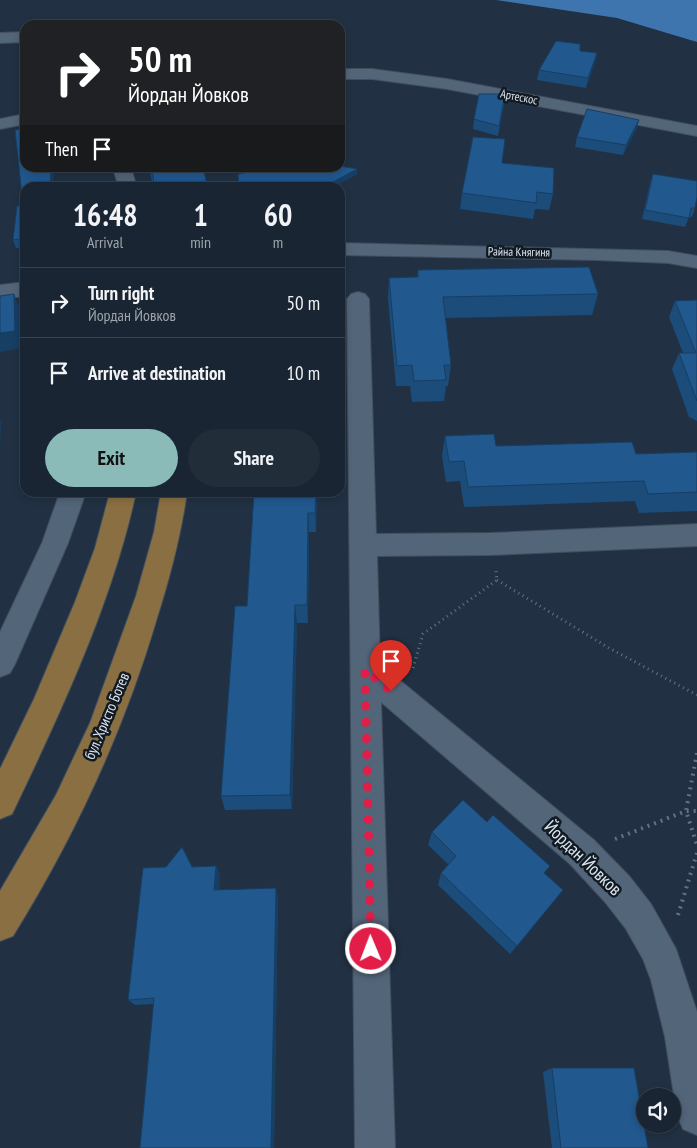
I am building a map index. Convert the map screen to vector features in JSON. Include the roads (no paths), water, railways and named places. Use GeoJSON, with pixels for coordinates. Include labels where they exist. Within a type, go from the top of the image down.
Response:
{"type":"FeatureCollection","features":[{"type":"Feature","properties":{"kind":"main road"},"geometry":{"type":"LineString","coordinates":[[0,803],[34,736],[96,586],[117,522],[122,497]]}},
{"type":"Feature","properties":{"kind":"main road","name":"бул. Христо Ботев"},"geometry":{"type":"LineString","coordinates":[[0,923],[58,823],[101,736],[134,648],[171,520],[173,497]]}},
{"type":"Feature","properties":{"kind":"street"},"geometry":{"type":"LineString","coordinates":[[0,38],[20,37]]}},
{"type":"Feature","properties":{"kind":"street","name":"Артескос"},"geometry":{"type":"LineString","coordinates":[[345,74],[372,74],[447,84],[697,131]]}},
{"type":"Feature","properties":{"kind":"street"},"geometry":{"type":"LineString","coordinates":[[0,124],[20,119]]}},
{"type":"Feature","properties":{"kind":"street","name":"Райна Княгиня"},"geometry":{"type":"LineString","coordinates":[[345,249],[596,254],[668,257],[697,262]]}},
{"type":"Feature","properties":{"kind":"street"},"geometry":{"type":"LineString","coordinates":[[0,292],[20,289]]}},
{"type":"Feature","properties":{"kind":"street"},"geometry":{"type":"LineString","coordinates":[[358,299],[365,545],[365,670],[375,1148]]}},
{"type":"Feature","properties":{"kind":"street"},"geometry":{"type":"LineString","coordinates":[[0,664],[55,543],[71,497]]}},
{"type":"Feature","properties":{"kind":"street"},"geometry":{"type":"LineString","coordinates":[[365,545],[490,544],[697,536]]}},
{"type":"Feature","properties":{"kind":"street","name":"Йордан Йовков"},"geometry":{"type":"LineString","coordinates":[[365,670],[582,852],[612,882],[641,921],[663,962],[678,1010],[697,1115]]}},
{"type":"Feature","properties":{"kind":"water"},"geometry":{"type":"Polygon","coordinates":[[[496,0],[697,0],[697,42],[617,18],[496,0]]]}}]}
